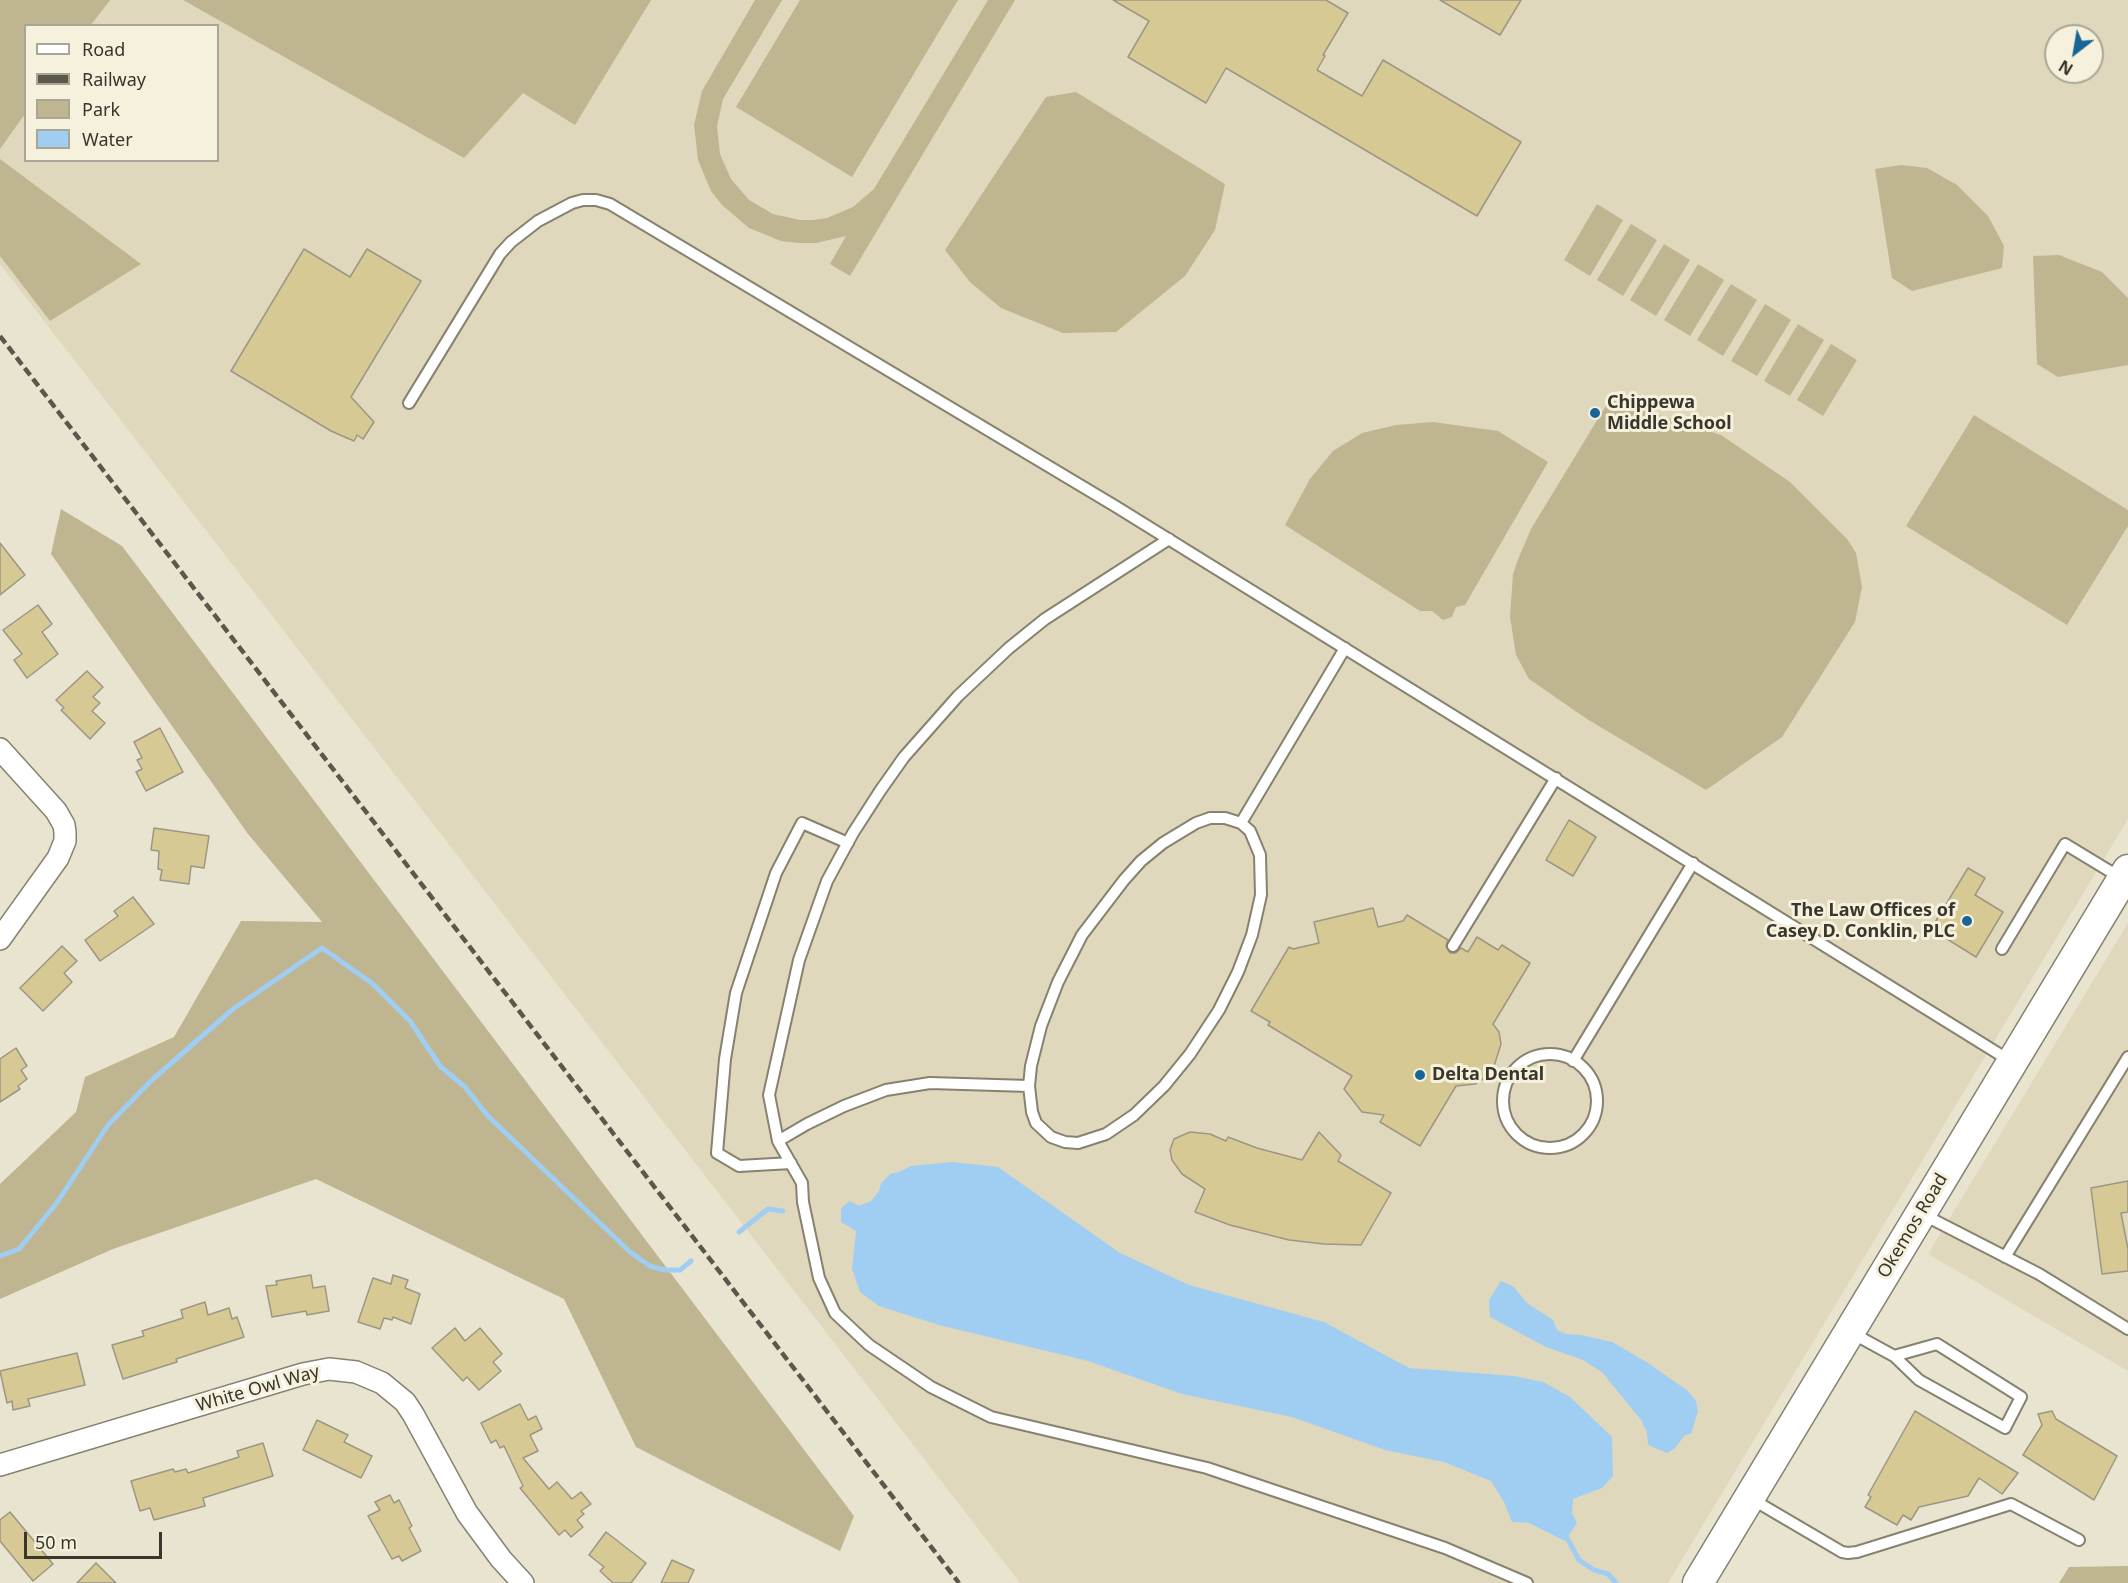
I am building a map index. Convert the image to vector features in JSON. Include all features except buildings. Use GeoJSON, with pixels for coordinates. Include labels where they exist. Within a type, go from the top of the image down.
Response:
{"type":"FeatureCollection","features":[{"type":"Feature","properties":{"kind":"main road","name":"Okemos Road"},"geometry":{"type":"LineString","coordinates":[[1698,1583],[2125,874]]}},
{"type":"Feature","properties":{"kind":"street"},"geometry":{"type":"LineString","coordinates":[[0,749],[56,811],[65,832],[65,841],[58,858],[0,939]]}},
{"type":"Feature","properties":{"kind":"street","name":"White Owl Way"},"geometry":{"type":"LineString","coordinates":[[0,1465],[310,1372],[329,1369],[356,1372],[382,1383],[405,1402],[467,1513],[501,1559],[523,1583]]}},
{"type":"Feature","properties":{"kind":"lane"},"geometry":{"type":"LineString","coordinates":[[409,403],[500,254],[511,242],[538,220],[572,203],[596,200],[610,204],[1169,539],[2012,1062]]}},
{"type":"Feature","properties":{"kind":"lane"},"geometry":{"type":"LineString","coordinates":[[1169,539],[1045,619],[1009,648],[958,696],[904,757],[880,791],[827,881],[799,960],[769,1095],[778,1141],[802,1183],[803,1202],[819,1278],[835,1313],[869,1345],[931,1387],[991,1417],[1207,1468],[1444,1548],[1527,1583]]}},
{"type":"Feature","properties":{"kind":"lane"},"geometry":{"type":"LineString","coordinates":[[1241,823],[1346,648]]}},
{"type":"Feature","properties":{"kind":"lane"},"geometry":{"type":"LineString","coordinates":[[1453,946],[1556,778]]}},
{"type":"Feature","properties":{"kind":"lane"},"geometry":{"type":"LineString","coordinates":[[1210,818],[1224,818],[1241,823],[1250,831],[1260,855],[1261,895],[1252,935],[1238,972],[1219,1010],[1190,1054],[1164,1086],[1134,1115],[1106,1134],[1077,1143],[1051,1137],[1036,1123],[1032,1112],[1029,1086],[1031,1066],[1041,1026],[1058,982],[1082,934],[1124,880],[1141,861],[1163,843],[1196,823],[1210,818]]}},
{"type":"Feature","properties":{"kind":"lane"},"geometry":{"type":"LineString","coordinates":[[791,1163],[739,1166],[717,1153],[725,1059],[736,993],[776,873],[802,823],[848,843]]}},
{"type":"Feature","properties":{"kind":"lane"},"geometry":{"type":"LineString","coordinates":[[2002,949],[2065,844],[2125,874]]}},
{"type":"Feature","properties":{"kind":"lane"},"geometry":{"type":"LineString","coordinates":[[1574,1061],[1693,863]]}},
{"type":"Feature","properties":{"kind":"lane"},"geometry":{"type":"LineString","coordinates":[[1547,1054],[1574,1061],[1587,1072],[1596,1092],[1597,1104],[1591,1125],[1575,1141],[1565,1146],[1542,1147],[1522,1138],[1508,1121],[1504,1110],[1503,1099],[1510,1077],[1526,1061],[1547,1054]]}},
{"type":"Feature","properties":{"kind":"lane"},"geometry":{"type":"LineString","coordinates":[[2005,1257],[2128,1057]]}},
{"type":"Feature","properties":{"kind":"lane"},"geometry":{"type":"LineString","coordinates":[[778,1141],[844,1106],[886,1090],[930,1083],[1029,1086]]}},
{"type":"Feature","properties":{"kind":"lane"},"geometry":{"type":"LineString","coordinates":[[1921,1213],[1957,1234],[2039,1275],[2128,1329]]}},
{"type":"Feature","properties":{"kind":"lane"},"geometry":{"type":"LineString","coordinates":[[1849,1331],[1894,1356],[1919,1380],[2005,1428],[2021,1397],[1937,1344],[1894,1356]]}},
{"type":"Feature","properties":{"kind":"lane"},"geometry":{"type":"LineString","coordinates":[[1750,1498],[1842,1552],[1848,1553],[2012,1504],[2079,1540]]}},
{"type":"Feature","properties":{"kind":"shaded area"},"geometry":{"type":"Polygon","coordinates":[[[0,0],[2128,0],[2128,819],[1668,1583],[1020,1583],[0,264],[0,0]]]}},
{"type":"Feature","properties":{"kind":"shaded area"},"geometry":{"type":"Polygon","coordinates":[[[2128,923],[2128,1371],[1928,1254],[2128,923]]]}},
{"type":"Feature","properties":{"kind":"green space"},"geometry":{"type":"Polygon","coordinates":[[[0,0],[110,0],[92,24],[24,24],[24,115],[0,149],[0,0]]]}},
{"type":"Feature","properties":{"kind":"green space"},"geometry":{"type":"Polygon","coordinates":[[[183,0],[651,0],[575,125],[523,93],[464,158],[183,0]]]}},
{"type":"Feature","properties":{"kind":"green space"},"geometry":{"type":"Polygon","coordinates":[[[755,0],[782,0],[723,99],[717,126],[720,154],[731,179],[749,200],[773,214],[800,220],[813,220],[827,218],[853,207],[874,189],[988,0],[1015,0],[850,276],[830,264],[846,236],[816,243],[798,243],[781,241],[749,228],[722,205],[711,191],[698,160],[694,125],[702,91],[755,0]]]}},
{"type":"Feature","properties":{"kind":"green space"},"geometry":{"type":"Polygon","coordinates":[[[800,0],[958,0],[852,177],[736,107],[800,0]]]}},
{"type":"Feature","properties":{"kind":"green space"},"geometry":{"type":"Polygon","coordinates":[[[1076,92],[1225,184],[1215,230],[1185,276],[1116,332],[1063,333],[1001,308],[970,282],[945,250],[1046,97],[1076,92]]]}},
{"type":"Feature","properties":{"kind":"green space"},"geometry":{"type":"Polygon","coordinates":[[[0,159],[141,264],[50,321],[0,256],[0,159]]]}},
{"type":"Feature","properties":{"kind":"green space"},"geometry":{"type":"Polygon","coordinates":[[[1901,165],[1927,168],[1957,185],[1988,216],[2004,246],[2002,268],[1912,291],[1892,278],[1875,169],[1901,165]]]}},
{"type":"Feature","properties":{"kind":"green space"},"geometry":{"type":"Polygon","coordinates":[[[1597,204],[1623,220],[1590,276],[1564,260],[1597,204]]]}},
{"type":"Feature","properties":{"kind":"green space"},"geometry":{"type":"Polygon","coordinates":[[[1631,224],[1657,240],[1623,296],[1597,280],[1631,224]]]}},
{"type":"Feature","properties":{"kind":"green space"},"geometry":{"type":"Polygon","coordinates":[[[1664,244],[1690,260],[1656,316],[1630,300],[1664,244]]]}},
{"type":"Feature","properties":{"kind":"green space"},"geometry":{"type":"Polygon","coordinates":[[[2059,255],[2102,272],[2128,298],[2128,365],[2058,377],[2037,364],[2033,256],[2059,255]]]}},
{"type":"Feature","properties":{"kind":"green space"},"geometry":{"type":"Polygon","coordinates":[[[1698,264],[1724,280],[1690,336],[1664,320],[1698,264]]]}},
{"type":"Feature","properties":{"kind":"green space"},"geometry":{"type":"Polygon","coordinates":[[[1731,284],[1757,300],[1723,356],[1697,340],[1731,284]]]}},
{"type":"Feature","properties":{"kind":"green space"},"geometry":{"type":"Polygon","coordinates":[[[1765,304],[1791,320],[1757,376],[1731,361],[1765,304]]]}},
{"type":"Feature","properties":{"kind":"green space"},"geometry":{"type":"Polygon","coordinates":[[[1798,324],[1824,340],[1790,396],[1764,381],[1798,324]]]}},
{"type":"Feature","properties":{"kind":"green space"},"geometry":{"type":"Polygon","coordinates":[[[1831,344],[1857,360],[1823,416],[1797,400],[1831,344]]]}},
{"type":"Feature","properties":{"kind":"green space"},"geometry":{"type":"Polygon","coordinates":[[[1610,399],[1721,435],[1790,482],[1847,539],[1856,553],[1862,587],[1855,622],[1782,737],[1706,790],[1587,719],[1529,679],[1516,655],[1510,617],[1513,574],[1519,557],[1531,529],[1610,399]]]}},
{"type":"Feature","properties":{"kind":"green space"},"geometry":{"type":"Polygon","coordinates":[[[1974,415],[2128,510],[2128,526],[2067,625],[1906,526],[1974,415]]]}},
{"type":"Feature","properties":{"kind":"green space"},"geometry":{"type":"Polygon","coordinates":[[[1433,422],[1498,431],[1548,462],[1465,605],[1456,607],[1452,617],[1443,620],[1432,611],[1420,611],[1285,525],[1310,479],[1333,451],[1362,433],[1396,425],[1433,422]]]}},
{"type":"Feature","properties":{"kind":"green space"},"geometry":{"type":"Polygon","coordinates":[[[61,509],[122,546],[854,1516],[840,1551],[636,1447],[564,1299],[316,1179],[113,1249],[0,1299],[0,1184],[76,1112],[85,1077],[174,1037],[241,921],[322,922],[248,834],[51,554],[61,509]]]}},
{"type":"Feature","properties":{"kind":"green space"},"geometry":{"type":"Polygon","coordinates":[[[2128,1566],[2128,1583],[2059,1583],[2069,1567],[2128,1566]]]}},
{"type":"Feature","properties":{"kind":"water"},"geometry":{"type":"Polygon","coordinates":[[[952,1162],[998,1167],[1120,1253],[1189,1285],[1324,1322],[1409,1368],[1514,1376],[1543,1382],[1570,1397],[1612,1437],[1613,1476],[1602,1488],[1573,1499],[1572,1513],[1577,1523],[1565,1541],[1529,1523],[1512,1522],[1504,1502],[1491,1481],[1444,1462],[1385,1450],[1292,1417],[1182,1394],[1088,1361],[939,1325],[879,1306],[860,1292],[852,1269],[856,1231],[841,1222],[841,1208],[850,1201],[859,1206],[871,1201],[890,1174],[911,1166],[952,1162]]]}},
{"type":"Feature","properties":{"kind":"water"},"geometry":{"type":"Polygon","coordinates":[[[1501,1281],[1513,1286],[1527,1303],[1553,1320],[1557,1330],[1566,1334],[1612,1342],[1645,1361],[1688,1391],[1696,1401],[1698,1411],[1691,1434],[1685,1435],[1674,1449],[1667,1453],[1648,1445],[1647,1432],[1641,1420],[1602,1372],[1583,1360],[1546,1347],[1490,1317],[1489,1300],[1501,1281]]]}},
{"type":"Feature","properties":{"kind":"waterway"},"geometry":{"type":"LineString","coordinates":[[0,1256],[19,1249],[56,1204],[108,1125],[152,1080],[233,1009],[322,948],[373,984],[410,1021],[440,1066],[465,1087],[488,1116],[630,1252],[650,1266],[664,1270],[680,1270],[691,1261]]}},
{"type":"Feature","properties":{"kind":"waterway"},"geometry":{"type":"LineString","coordinates":[[739,1232],[768,1209],[783,1211]]}},
{"type":"Feature","properties":{"kind":"waterway"},"geometry":{"type":"LineString","coordinates":[[1567,1538],[1579,1560],[1594,1570],[1608,1574],[1616,1583]]}},
{"type":"Feature","properties":{"kind":"railway"},"geometry":{"type":"LineString","coordinates":[[0,336],[959,1583]]}},
{"type":"Feature","properties":{"kind":"place","name":"Chippewa Middle School"},"geometry":{"type":"Point","coordinates":[1595,413]}},
{"type":"Feature","properties":{"kind":"place","name":"The Law Offices of Casey D. Conklin, PLC"},"geometry":{"type":"Point","coordinates":[1967,921]}},
{"type":"Feature","properties":{"kind":"place","name":"Delta Dental"},"geometry":{"type":"Point","coordinates":[1420,1075]}}]}
